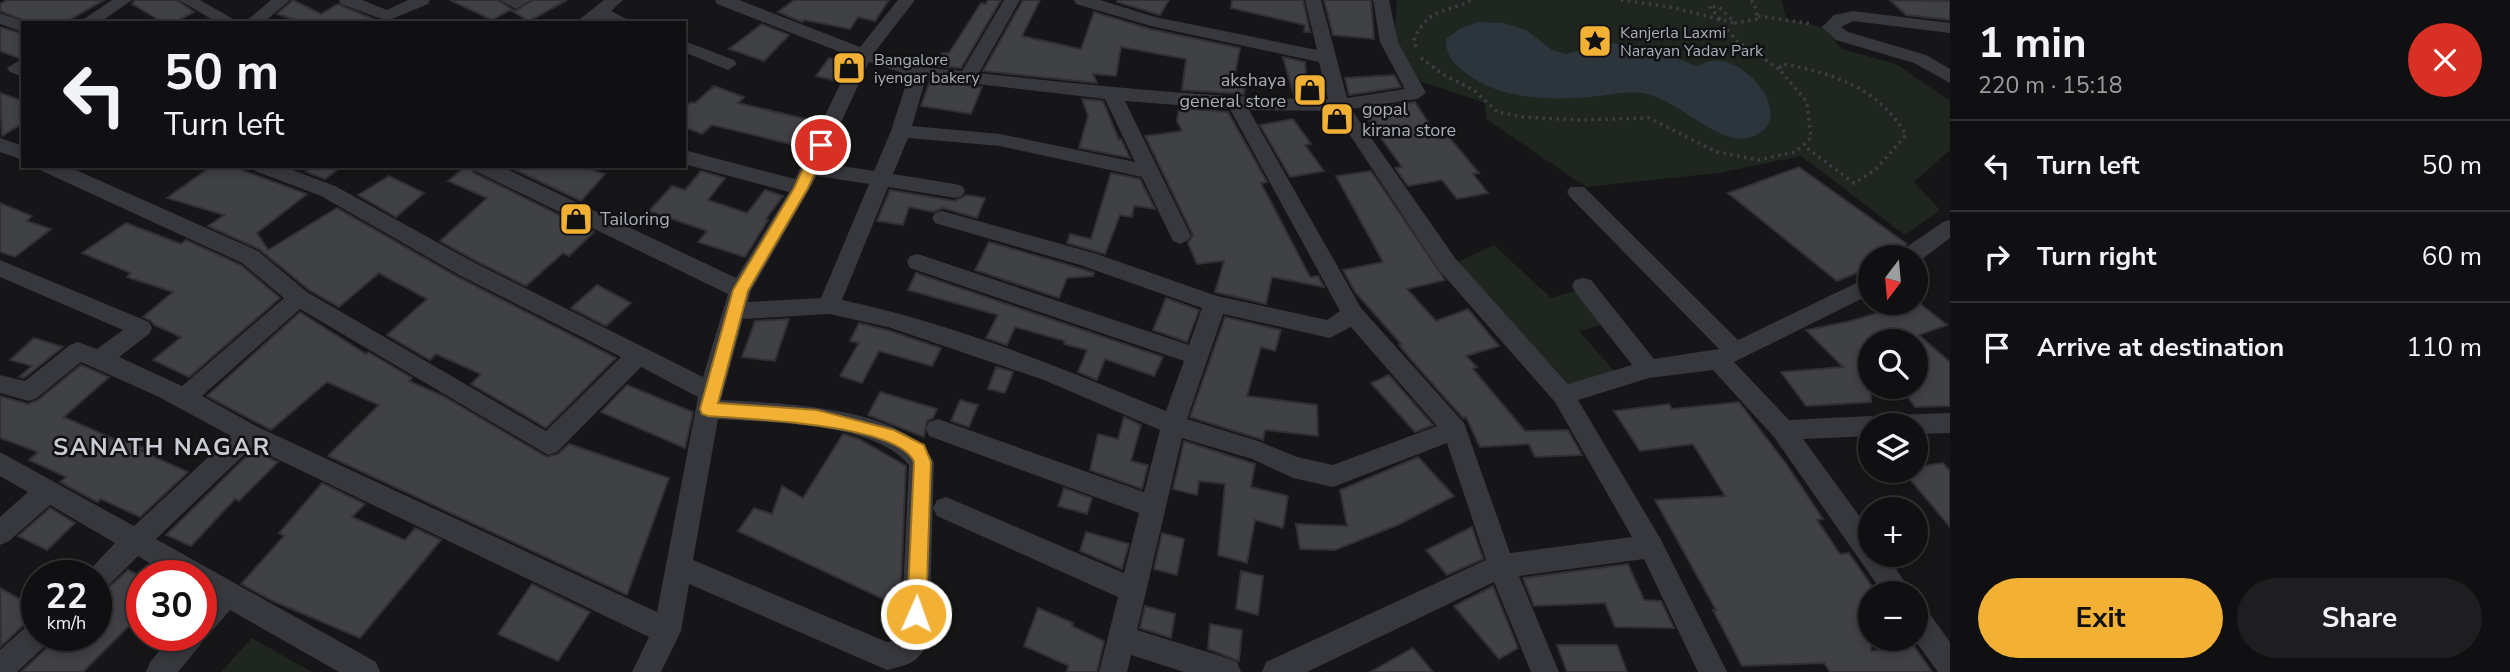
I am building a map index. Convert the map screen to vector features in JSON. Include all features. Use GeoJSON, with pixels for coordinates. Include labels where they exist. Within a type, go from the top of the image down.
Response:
{"type":"FeatureCollection","features":[{"type":"Feature","properties":{"kind":"street"},"geometry":{"type":"LineString","coordinates":[[89,21],[124,0]]}},
{"type":"Feature","properties":{"kind":"street"},"geometry":{"type":"LineString","coordinates":[[187,0],[228,21]]}},
{"type":"Feature","properties":{"kind":"street"},"geometry":{"type":"LineString","coordinates":[[255,21],[282,0]]}},
{"type":"Feature","properties":{"kind":"street"},"geometry":{"type":"LineString","coordinates":[[346,0],[387,16],[422,0]]}},
{"type":"Feature","properties":{"kind":"street"},"geometry":{"type":"LineString","coordinates":[[508,0],[516,5],[523,0]]}},
{"type":"Feature","properties":{"kind":"street"},"geometry":{"type":"LineString","coordinates":[[586,21],[615,0]]}},
{"type":"Feature","properties":{"kind":"street"},"geometry":{"type":"LineString","coordinates":[[723,0],[863,55],[919,72],[1112,94],[1236,104],[1339,105],[1417,93],[1389,42],[1381,0]]}},
{"type":"Feature","properties":{"kind":"street"},"geometry":{"type":"LineString","coordinates":[[646,672],[667,631],[710,401],[737,300],[806,178],[863,55],[907,0]]}},
{"type":"Feature","properties":{"kind":"street"},"geometry":{"type":"LineString","coordinates":[[967,79],[1012,0]]}},
{"type":"Feature","properties":{"kind":"street"},"geometry":{"type":"LineString","coordinates":[[1082,0],[1151,21],[1327,58]]}},
{"type":"Feature","properties":{"kind":"street"},"geometry":{"type":"LineString","coordinates":[[1313,0],[1339,105],[1447,264],[1563,395],[1651,546],[1713,672]]}},
{"type":"Feature","properties":{"kind":"street"},"geometry":{"type":"LineString","coordinates":[[599,12],[621,21]]}},
{"type":"Feature","properties":{"kind":"street"},"geometry":{"type":"LineString","coordinates":[[1950,28],[1853,16],[1840,19],[1831,27],[1842,36],[1927,62],[1950,77]]}},
{"type":"Feature","properties":{"kind":"street"},"geometry":{"type":"LineString","coordinates":[[0,18],[21,26]]}},
{"type":"Feature","properties":{"kind":"street"},"geometry":{"type":"LineString","coordinates":[[686,47],[728,64]]}},
{"type":"Feature","properties":{"kind":"street"},"geometry":{"type":"LineString","coordinates":[[829,306],[901,131],[919,72]]}},
{"type":"Feature","properties":{"kind":"street"},"geometry":{"type":"LineString","coordinates":[[1112,94],[1180,236]]}},
{"type":"Feature","properties":{"kind":"street"},"geometry":{"type":"LineString","coordinates":[[1236,104],[1353,314],[1455,430],[1501,566],[1545,672]]}},
{"type":"Feature","properties":{"kind":"street"},"geometry":{"type":"LineString","coordinates":[[901,131],[1000,139],[1150,172]]}},
{"type":"Feature","properties":{"kind":"street"},"geometry":{"type":"LineString","coordinates":[[0,144],[21,153]]}},
{"type":"Feature","properties":{"kind":"street"},"geometry":{"type":"LineString","coordinates":[[686,157],[806,178],[881,179],[955,191]]}},
{"type":"Feature","properties":{"kind":"street"},"geometry":{"type":"LineString","coordinates":[[53,168],[250,257],[299,298],[548,445],[638,355]]}},
{"type":"Feature","properties":{"kind":"street"},"geometry":{"type":"LineString","coordinates":[[267,168],[328,191],[467,269],[638,355],[710,401],[817,416],[894,437],[918,450],[922,462],[915,639],[906,652],[887,656],[679,566]]}},
{"type":"Feature","properties":{"kind":"street"},"geometry":{"type":"LineString","coordinates":[[486,168],[737,300],[829,306],[889,319],[1052,373],[1173,425],[1258,451],[1293,467],[1333,476],[1455,430]]}},
{"type":"Feature","properties":{"kind":"street"},"geometry":{"type":"LineString","coordinates":[[1577,192],[1726,356],[1783,430],[1858,536]]}},
{"type":"Feature","properties":{"kind":"street"},"geometry":{"type":"LineString","coordinates":[[942,218],[1086,259],[1215,303],[1330,329],[1353,314]]}},
{"type":"Feature","properties":{"kind":"street"},"geometry":{"type":"LineString","coordinates":[[1925,245],[1950,227]]}},
{"type":"Feature","properties":{"kind":"street"},"geometry":{"type":"LineString","coordinates":[[918,262],[1196,356]]}},
{"type":"Feature","properties":{"kind":"street"},"geometry":{"type":"LineString","coordinates":[[0,268],[141,328],[100,359]]}},
{"type":"Feature","properties":{"kind":"street"},"geometry":{"type":"LineString","coordinates":[[1583,286],[1649,369]]}},
{"type":"Feature","properties":{"kind":"street"},"geometry":{"type":"LineString","coordinates":[[1563,395],[1649,369],[1726,356],[1858,290]]}},
{"type":"Feature","properties":{"kind":"street"},"geometry":{"type":"LineString","coordinates":[[185,397],[299,298]]}},
{"type":"Feature","properties":{"kind":"street"},"geometry":{"type":"LineString","coordinates":[[1113,672],[1173,425],[1215,303]]}},
{"type":"Feature","properties":{"kind":"street"},"geometry":{"type":"LineString","coordinates":[[0,384],[29,391],[78,351],[100,359],[185,397],[249,434],[667,631]]}},
{"type":"Feature","properties":{"kind":"street"},"geometry":{"type":"LineString","coordinates":[[1928,424],[1950,423]]}},
{"type":"Feature","properties":{"kind":"street"},"geometry":{"type":"LineString","coordinates":[[1783,430],[1858,427]]}},
{"type":"Feature","properties":{"kind":"street"},"geometry":{"type":"LineString","coordinates":[[938,429],[1153,507]]}},
{"type":"Feature","properties":{"kind":"street"},"geometry":{"type":"LineString","coordinates":[[112,564],[249,434]]}},
{"type":"Feature","properties":{"kind":"street"},"geometry":{"type":"LineString","coordinates":[[0,463],[168,560]]}},
{"type":"Feature","properties":{"kind":"street"},"geometry":{"type":"LineString","coordinates":[[0,533],[47,491]]}},
{"type":"Feature","properties":{"kind":"street"},"geometry":{"type":"LineString","coordinates":[[946,508],[1132,590]]}},
{"type":"Feature","properties":{"kind":"street"},"geometry":{"type":"LineString","coordinates":[[1276,672],[1501,566],[1651,546]]}},
{"type":"Feature","properties":{"kind":"street"},"geometry":{"type":"LineString","coordinates":[[217,589],[366,672]]}},
{"type":"Feature","properties":{"kind":"street"},"geometry":{"type":"LineString","coordinates":[[217,604],[226,594]]}},
{"type":"Feature","properties":{"kind":"street"},"geometry":{"type":"LineString","coordinates":[[1928,635],[1950,665]]}},
{"type":"Feature","properties":{"kind":"street"},"geometry":{"type":"LineString","coordinates":[[1120,638],[1227,672]]}},
{"type":"Feature","properties":{"kind":"street"},"geometry":{"type":"LineString","coordinates":[[0,669],[21,650]]}},
{"type":"Feature","properties":{"kind":"street"},"geometry":{"type":"LineString","coordinates":[[160,672],[178,651]]}},
{"type":"Feature","properties":{"kind":"path"},"geometry":{"type":"LineString","coordinates":[[1472,0],[1434,12],[1424,19],[1414,40],[1419,55],[1432,68],[1474,90],[1497,112],[1551,120],[1649,118],[1717,152],[1758,160],[1795,152],[1811,138],[1807,102],[1779,69],[1723,29],[1709,6],[1719,7],[1735,23]]}},
{"type":"Feature","properties":{"kind":"path"},"geometry":{"type":"LineString","coordinates":[[1620,0],[1670,6],[1735,23],[1747,23],[1758,19],[1758,16]]}},
{"type":"Feature","properties":{"kind":"path"},"geometry":{"type":"LineString","coordinates":[[1750,0],[1758,16]]}},
{"type":"Feature","properties":{"kind":"path"},"geometry":{"type":"LineString","coordinates":[[1758,16],[1831,27]]}},
{"type":"Feature","properties":{"kind":"path"},"geometry":{"type":"LineString","coordinates":[[1779,69],[1782,64],[1797,66],[1843,80],[1871,95],[1890,111],[1902,125],[1906,135],[1875,171],[1861,182],[1854,183],[1804,146]]}},
{"type":"Feature","properties":{"kind":"shaded area"},"geometry":{"type":"Polygon","coordinates":[[[1397,0],[1782,0],[1786,19],[1825,28],[1842,49],[1896,64],[1950,101],[1950,150],[1914,182],[1940,210],[1905,235],[1801,156],[1718,173],[1586,187],[1486,119],[1485,103],[1420,81],[1394,41],[1397,0]]]}},
{"type":"Feature","properties":{"kind":"shaded area"},"geometry":{"type":"Polygon","coordinates":[[[1478,22],[1504,23],[1526,30],[1552,50],[1566,54],[1613,43],[1665,54],[1697,66],[1710,61],[1726,62],[1754,79],[1764,92],[1770,106],[1770,120],[1763,131],[1747,138],[1736,138],[1711,129],[1672,105],[1647,94],[1628,92],[1582,98],[1547,98],[1512,94],[1496,89],[1461,69],[1451,59],[1447,50],[1446,39],[1461,28],[1478,22]]]}},
{"type":"Feature","properties":{"kind":"shaded area"},"geometry":{"type":"Polygon","coordinates":[[[1494,245],[1551,298],[1574,291],[1604,324],[1579,331],[1614,371],[1571,386],[1454,264],[1494,245]]]}},
{"type":"Feature","properties":{"kind":"shaded area"},"geometry":{"type":"Polygon","coordinates":[[[252,638],[312,672],[221,672],[252,638]]]}},
{"type":"Feature","properties":{"kind":"building"},"geometry":{"type":"Polygon","coordinates":[[[7,0],[104,0],[67,21],[25,21],[0,11],[0,4],[7,0]]]}},
{"type":"Feature","properties":{"kind":"building"},"geometry":{"type":"Polygon","coordinates":[[[135,0],[177,0],[194,12],[177,21],[161,21],[132,4],[135,0]]]}},
{"type":"Feature","properties":{"kind":"building"},"geometry":{"type":"Polygon","coordinates":[[[293,0],[321,14],[338,4],[378,21],[299,21],[277,14],[293,0]]]}},
{"type":"Feature","properties":{"kind":"building"},"geometry":{"type":"Polygon","coordinates":[[[450,0],[498,0],[515,11],[533,0],[567,0],[529,21],[510,10],[492,20],[450,0]]]}},
{"type":"Feature","properties":{"kind":"building"},"geometry":{"type":"Polygon","coordinates":[[[794,0],[889,0],[875,21],[858,17],[850,29],[804,20],[802,22],[778,12],[794,0]]]}},
{"type":"Feature","properties":{"kind":"building"},"geometry":{"type":"Polygon","coordinates":[[[988,0],[1001,0],[961,68],[937,66],[942,53],[949,53],[981,3],[986,4],[988,0]]]}},
{"type":"Feature","properties":{"kind":"building"},"geometry":{"type":"Polygon","coordinates":[[[1023,0],[1040,0],[1022,36],[1081,49],[1094,12],[1150,29],[1240,48],[1233,84],[1245,85],[1244,94],[1182,90],[1186,59],[1121,47],[1116,76],[1093,74],[1097,83],[983,71],[1023,0]]]}},
{"type":"Feature","properties":{"kind":"building"},"geometry":{"type":"Polygon","coordinates":[[[1169,0],[1160,15],[1117,2],[1169,0]]]}},
{"type":"Feature","properties":{"kind":"building"},"geometry":{"type":"Polygon","coordinates":[[[1232,0],[1303,0],[1310,32],[1304,32],[1305,25],[1231,8],[1232,0]]]}},
{"type":"Feature","properties":{"kind":"building"},"geometry":{"type":"Polygon","coordinates":[[[1324,0],[1371,0],[1374,39],[1333,35],[1324,0]]]}},
{"type":"Feature","properties":{"kind":"building"},"geometry":{"type":"Polygon","coordinates":[[[1890,0],[1950,1],[1950,20],[1906,15],[1890,0]]]}},
{"type":"Feature","properties":{"kind":"building"},"geometry":{"type":"Polygon","coordinates":[[[762,24],[789,35],[764,61],[729,49],[762,24]]]}},
{"type":"Feature","properties":{"kind":"building"},"geometry":{"type":"Polygon","coordinates":[[[0,27],[21,33],[21,57],[0,51],[0,27]]]}},
{"type":"Feature","properties":{"kind":"building"},"geometry":{"type":"Polygon","coordinates":[[[1283,57],[1305,62],[1306,75],[1318,75],[1325,96],[1294,96],[1283,57]]]}},
{"type":"Feature","properties":{"kind":"building"},"geometry":{"type":"Polygon","coordinates":[[[829,58],[848,62],[837,81],[816,76],[829,58]]]}},
{"type":"Feature","properties":{"kind":"building"},"geometry":{"type":"Polygon","coordinates":[[[1394,75],[1401,87],[1349,95],[1345,78],[1394,75]]]}},
{"type":"Feature","properties":{"kind":"building"},"geometry":{"type":"Polygon","coordinates":[[[930,81],[982,87],[971,114],[921,106],[930,81]]]}},
{"type":"Feature","properties":{"kind":"building"},"geometry":{"type":"Polygon","coordinates":[[[714,86],[744,97],[738,103],[819,122],[807,148],[712,125],[702,134],[686,128],[686,106],[691,102],[695,103],[714,86]]]}},
{"type":"Feature","properties":{"kind":"building"},"geometry":{"type":"Polygon","coordinates":[[[0,93],[21,100],[21,124],[2,136],[0,93]]]}},
{"type":"Feature","properties":{"kind":"building"},"geometry":{"type":"Polygon","coordinates":[[[1082,99],[1103,101],[1119,140],[1121,139],[1130,158],[1079,148],[1088,116],[1082,99]]]}},
{"type":"Feature","properties":{"kind":"building"},"geometry":{"type":"Polygon","coordinates":[[[1415,102],[1439,139],[1449,137],[1479,173],[1473,174],[1488,193],[1457,199],[1442,180],[1408,186],[1395,168],[1402,167],[1361,110],[1415,102]]]}},
{"type":"Feature","properties":{"kind":"building"},"geometry":{"type":"Polygon","coordinates":[[[1179,108],[1228,112],[1267,182],[1261,183],[1310,277],[1318,276],[1324,287],[1272,277],[1266,304],[1215,292],[1224,261],[1197,264],[1188,243],[1193,235],[1145,136],[1182,131],[1177,121],[1179,108]]]}},
{"type":"Feature","properties":{"kind":"building"},"geometry":{"type":"Polygon","coordinates":[[[1293,119],[1311,144],[1305,145],[1324,171],[1290,177],[1260,125],[1293,119]]]}},
{"type":"Feature","properties":{"kind":"building"},"geometry":{"type":"Polygon","coordinates":[[[1799,167],[1907,244],[1858,245],[1858,272],[1837,281],[1728,193],[1799,167]]]}},
{"type":"Feature","properties":{"kind":"building"},"geometry":{"type":"Polygon","coordinates":[[[209,168],[236,168],[307,194],[257,233],[268,250],[337,208],[458,277],[616,358],[546,428],[471,384],[481,374],[436,354],[430,360],[387,335],[427,299],[379,273],[339,307],[309,290],[259,249],[208,226],[224,215],[167,198],[209,168]]]}},
{"type":"Feature","properties":{"kind":"building"},"geometry":{"type":"Polygon","coordinates":[[[311,168],[339,168],[325,179],[306,172],[311,168]]]}},
{"type":"Feature","properties":{"kind":"building"},"geometry":{"type":"Polygon","coordinates":[[[464,168],[471,168],[474,173],[594,232],[569,256],[563,253],[526,286],[440,241],[487,198],[448,181],[464,168]]]}},
{"type":"Feature","properties":{"kind":"building"},"geometry":{"type":"Polygon","coordinates":[[[511,168],[586,168],[605,174],[581,201],[511,168]]]}},
{"type":"Feature","properties":{"kind":"building"},"geometry":{"type":"Polygon","coordinates":[[[701,171],[725,178],[708,200],[747,213],[765,190],[783,196],[766,219],[768,220],[745,257],[698,242],[707,231],[649,211],[672,186],[685,190],[701,171]]]}},
{"type":"Feature","properties":{"kind":"building"},"geometry":{"type":"Polygon","coordinates":[[[1371,171],[1445,280],[1407,289],[1436,321],[1468,309],[1499,346],[1466,356],[1477,367],[1473,369],[1525,431],[1568,430],[1582,455],[1535,457],[1529,444],[1480,447],[1466,417],[1463,418],[1415,364],[1355,292],[1343,270],[1383,262],[1336,176],[1371,171]]]}},
{"type":"Feature","properties":{"kind":"building"},"geometry":{"type":"Polygon","coordinates":[[[1111,173],[1140,179],[1155,209],[1134,206],[1132,217],[1120,215],[1105,254],[1067,243],[1070,234],[1091,239],[1111,173]]]}},
{"type":"Feature","properties":{"kind":"building"},"geometry":{"type":"Polygon","coordinates":[[[389,176],[424,193],[396,217],[358,195],[389,176]]]}},
{"type":"Feature","properties":{"kind":"building"},"geometry":{"type":"Polygon","coordinates":[[[890,190],[955,201],[966,195],[985,198],[977,218],[943,208],[933,212],[909,207],[903,225],[877,221],[890,190]]]}},
{"type":"Feature","properties":{"kind":"building"},"geometry":{"type":"Polygon","coordinates":[[[0,203],[32,216],[27,221],[51,229],[15,257],[0,252],[0,203]]]}},
{"type":"Feature","properties":{"kind":"building"},"geometry":{"type":"Polygon","coordinates":[[[126,223],[181,244],[186,240],[241,265],[280,298],[189,377],[153,360],[181,337],[143,317],[173,292],[127,277],[131,273],[82,253],[126,223]]]}},
{"type":"Feature","properties":{"kind":"building"},"geometry":{"type":"Polygon","coordinates":[[[989,242],[1094,273],[1093,276],[1067,278],[1059,298],[975,270],[989,242]]]}},
{"type":"Feature","properties":{"kind":"building"},"geometry":{"type":"Polygon","coordinates":[[[916,273],[1163,357],[1154,376],[1105,359],[1097,380],[1078,372],[1087,350],[1015,327],[1007,345],[986,338],[998,315],[908,290],[916,273]]]}},
{"type":"Feature","properties":{"kind":"building"},"geometry":{"type":"Polygon","coordinates":[[[597,285],[631,303],[606,326],[571,308],[597,285]]]}},
{"type":"Feature","properties":{"kind":"building"},"geometry":{"type":"Polygon","coordinates":[[[1166,298],[1199,310],[1187,342],[1153,330],[1166,298]]]}},
{"type":"Feature","properties":{"kind":"building"},"geometry":{"type":"Polygon","coordinates":[[[1928,310],[1947,325],[1928,332],[1928,329],[1858,329],[1858,399],[1871,399],[1871,402],[1806,406],[1781,372],[1843,367],[1806,330],[1870,315],[1928,315],[1928,310]]]}},
{"type":"Feature","properties":{"kind":"building"},"geometry":{"type":"Polygon","coordinates":[[[300,312],[366,354],[368,352],[412,378],[409,381],[443,396],[547,457],[558,454],[569,444],[669,478],[627,595],[328,456],[379,405],[327,382],[271,430],[207,396],[300,312]]]}},
{"type":"Feature","properties":{"kind":"building"},"geometry":{"type":"Polygon","coordinates":[[[1225,317],[1281,330],[1275,351],[1261,347],[1247,396],[1317,405],[1318,436],[1265,430],[1263,440],[1190,417],[1225,317]]]}},
{"type":"Feature","properties":{"kind":"building"},"geometry":{"type":"Polygon","coordinates":[[[789,319],[775,361],[742,357],[755,321],[789,319]]]}},
{"type":"Feature","properties":{"kind":"building"},"geometry":{"type":"Polygon","coordinates":[[[859,323],[941,348],[932,366],[879,351],[862,383],[840,376],[859,343],[850,341],[859,323]]]}},
{"type":"Feature","properties":{"kind":"building"},"geometry":{"type":"Polygon","coordinates":[[[34,338],[63,347],[24,378],[19,377],[32,366],[10,360],[34,338]]]}},
{"type":"Feature","properties":{"kind":"building"},"geometry":{"type":"Polygon","coordinates":[[[1928,343],[1950,362],[1950,406],[1915,407],[1909,399],[1928,399],[1928,343]]]}},
{"type":"Feature","properties":{"kind":"building"},"geometry":{"type":"Polygon","coordinates":[[[81,365],[109,377],[64,417],[116,440],[119,438],[144,448],[141,451],[188,472],[140,517],[101,499],[97,502],[60,482],[66,477],[29,460],[38,452],[0,438],[0,396],[28,404],[38,400],[81,365]]]}},
{"type":"Feature","properties":{"kind":"building"},"geometry":{"type":"Polygon","coordinates":[[[996,367],[1013,372],[1005,393],[988,389],[996,367]]]}},
{"type":"Feature","properties":{"kind":"building"},"geometry":{"type":"Polygon","coordinates":[[[1389,375],[1433,425],[1415,432],[1371,383],[1389,375]]]}},
{"type":"Feature","properties":{"kind":"building"},"geometry":{"type":"Polygon","coordinates":[[[627,385],[693,412],[685,448],[601,412],[627,385]]]}},
{"type":"Feature","properties":{"kind":"building"},"geometry":{"type":"Polygon","coordinates":[[[880,392],[937,409],[933,418],[927,421],[924,437],[868,415],[880,392]]]}},
{"type":"Feature","properties":{"kind":"building"},"geometry":{"type":"Polygon","coordinates":[[[960,400],[978,405],[969,427],[951,421],[960,400]]]}},
{"type":"Feature","properties":{"kind":"building"},"geometry":{"type":"Polygon","coordinates":[[[1739,402],[1787,465],[1823,519],[1817,520],[1840,554],[1849,553],[1868,581],[1858,581],[1858,651],[1917,651],[1932,672],[1830,672],[1824,663],[1742,666],[1713,610],[1716,610],[1655,500],[1725,496],[1693,444],[1640,451],[1614,411],[1669,404],[1672,409],[1739,402]]]}},
{"type":"Feature","properties":{"kind":"building"},"geometry":{"type":"Polygon","coordinates":[[[1124,417],[1141,425],[1131,461],[1148,465],[1142,489],[1090,470],[1098,434],[1118,439],[1124,417]]]}},
{"type":"Feature","properties":{"kind":"building"},"geometry":{"type":"Polygon","coordinates":[[[843,434],[859,439],[906,466],[900,607],[738,531],[754,508],[772,514],[782,486],[803,498],[843,434]]]}},
{"type":"Feature","properties":{"kind":"building"},"geometry":{"type":"Polygon","coordinates":[[[1184,441],[1255,464],[1251,487],[1288,496],[1283,528],[1255,520],[1247,563],[1218,555],[1225,484],[1199,481],[1197,495],[1173,489],[1184,441]]]}},
{"type":"Feature","properties":{"kind":"building"},"geometry":{"type":"Polygon","coordinates":[[[253,450],[278,462],[239,501],[235,499],[191,546],[166,535],[253,450]]]}},
{"type":"Feature","properties":{"kind":"building"},"geometry":{"type":"Polygon","coordinates":[[[1418,457],[1454,496],[1400,524],[1335,550],[1300,549],[1296,524],[1347,526],[1340,490],[1418,457]]]}},
{"type":"Feature","properties":{"kind":"building"},"geometry":{"type":"Polygon","coordinates":[[[1943,463],[1950,471],[1950,527],[1928,501],[1928,497],[1925,497],[1913,483],[1928,483],[1928,465],[1943,463]]]}},
{"type":"Feature","properties":{"kind":"building"},"geometry":{"type":"Polygon","coordinates":[[[322,483],[365,504],[352,517],[405,540],[415,528],[441,540],[360,638],[273,601],[241,584],[284,536],[279,533],[322,483]]]}},
{"type":"Feature","properties":{"kind":"building"},"geometry":{"type":"Polygon","coordinates":[[[1064,488],[1092,498],[1087,514],[1058,506],[1064,488]]]}},
{"type":"Feature","properties":{"kind":"building"},"geometry":{"type":"Polygon","coordinates":[[[50,508],[75,523],[47,550],[18,536],[50,508]]]}},
{"type":"Feature","properties":{"kind":"building"},"geometry":{"type":"Polygon","coordinates":[[[1472,527],[1483,559],[1447,575],[1426,550],[1472,527]]]}},
{"type":"Feature","properties":{"kind":"building"},"geometry":{"type":"Polygon","coordinates":[[[1086,532],[1129,544],[1122,569],[1080,551],[1086,532]]]}},
{"type":"Feature","properties":{"kind":"building"},"geometry":{"type":"Polygon","coordinates":[[[1162,533],[1184,539],[1177,575],[1154,569],[1162,533]]]}},
{"type":"Feature","properties":{"kind":"building"},"geometry":{"type":"Polygon","coordinates":[[[1628,564],[1644,600],[1661,601],[1674,628],[1615,627],[1605,603],[1534,606],[1523,578],[1628,564]]]}},
{"type":"Feature","properties":{"kind":"building"},"geometry":{"type":"Polygon","coordinates":[[[1241,571],[1263,576],[1258,615],[1236,609],[1241,571]]]}},
{"type":"Feature","properties":{"kind":"building"},"geometry":{"type":"Polygon","coordinates":[[[126,572],[126,629],[112,643],[113,609],[112,584],[126,572]]]}},
{"type":"Feature","properties":{"kind":"building"},"geometry":{"type":"Polygon","coordinates":[[[532,584],[590,612],[558,661],[498,634],[532,584]]]}},
{"type":"Feature","properties":{"kind":"building"},"geometry":{"type":"Polygon","coordinates":[[[1493,586],[1518,648],[1499,659],[1454,606],[1493,586]]]}},
{"type":"Feature","properties":{"kind":"building"},"geometry":{"type":"Polygon","coordinates":[[[0,588],[21,599],[21,628],[1,646],[0,588]]]}},
{"type":"Feature","properties":{"kind":"building"},"geometry":{"type":"Polygon","coordinates":[[[1145,606],[1175,614],[1171,638],[1140,628],[1145,606]]]}},
{"type":"Feature","properties":{"kind":"building"},"geometry":{"type":"Polygon","coordinates":[[[1038,608],[1073,623],[1072,626],[1104,641],[1097,672],[1066,672],[1069,666],[1024,646],[1038,608]]]}},
{"type":"Feature","properties":{"kind":"building"},"geometry":{"type":"Polygon","coordinates":[[[1210,624],[1242,630],[1239,661],[1208,649],[1210,624]]]}},
{"type":"Feature","properties":{"kind":"building"},"geometry":{"type":"Polygon","coordinates":[[[1557,645],[1617,645],[1627,672],[1567,672],[1557,645]]]}},
{"type":"Feature","properties":{"kind":"building"},"geometry":{"type":"Polygon","coordinates":[[[1413,648],[1433,672],[1370,672],[1413,648]]]}},
{"type":"Feature","properties":{"kind":"building"},"geometry":{"type":"Polygon","coordinates":[[[44,651],[104,651],[83,672],[21,672],[44,651]]]}},
{"type":"Feature","properties":{"kind":"place","name":"Kanjerla Laxmi Narayan Yadav Park"},"geometry":{"type":"Point","coordinates":[1595,41]}},
{"type":"Feature","properties":{"kind":"place","name":"Bangalore iyengar bakery"},"geometry":{"type":"Point","coordinates":[849,68]}},
{"type":"Feature","properties":{"kind":"place","name":"akshaya general store"},"geometry":{"type":"Point","coordinates":[1310,90]}},
{"type":"Feature","properties":{"kind":"place","name":"gopal kirana store"},"geometry":{"type":"Point","coordinates":[1337,119]}},
{"type":"Feature","properties":{"kind":"place","name":"Tailoring"},"geometry":{"type":"Point","coordinates":[576,219]}},
{"type":"Feature","properties":{"kind":"district","name":"SANATH NAGAR"},"geometry":{"type":"Point","coordinates":[162,447]}},
{"type":"Feature","properties":{"kind":"route"},"geometry":{"type":"LineString","coordinates":[[821,145],[801,188],[740,290],[708,409],[817,416],[894,437],[918,450],[922,462],[916,614]]}}]}
